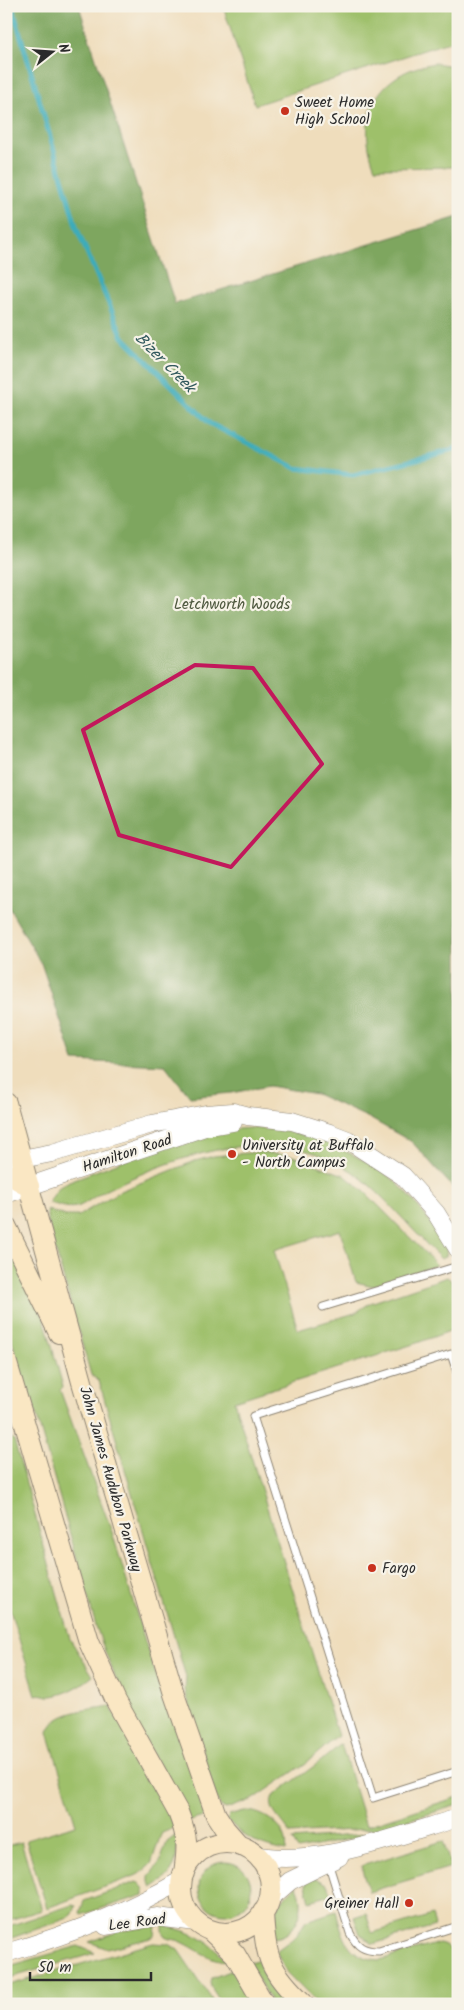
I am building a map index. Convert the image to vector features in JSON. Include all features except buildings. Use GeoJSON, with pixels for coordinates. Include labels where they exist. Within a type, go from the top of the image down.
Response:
{"type":"FeatureCollection","features":[{"type":"Feature","properties":{"kind":"main road","name":"John James Audubon Parkway"},"geometry":{"type":"LineString","coordinates":[[6,1103],[14,1160],[30,1186],[82,1382],[174,1694],[216,1816],[224,1829],[248,1850]]}},
{"type":"Feature","properties":{"kind":"main road"},"geometry":{"type":"LineString","coordinates":[[6,1173],[30,1186]]}},
{"type":"Feature","properties":{"kind":"main road"},"geometry":{"type":"LineString","coordinates":[[6,1226],[82,1382]]}},
{"type":"Feature","properties":{"kind":"main road"},"geometry":{"type":"LineString","coordinates":[[6,1360],[89,1642],[116,1701],[178,1812],[184,1828],[188,1848],[183,1876],[184,1903],[187,1910],[235,1954],[264,2004]]}},
{"type":"Feature","properties":{"kind":"main road"},"geometry":{"type":"LineString","coordinates":[[183,1876],[197,1854],[210,1846],[225,1843],[248,1850],[263,1864],[268,1875],[270,1890],[266,1906],[266,1950],[269,1960],[280,1979],[304,2004]]}},
{"type":"Feature","properties":{"kind":"main road"},"geometry":{"type":"LineString","coordinates":[[203,1926],[224,1933],[239,1930],[253,1923],[266,1906]]}},
{"type":"Feature","properties":{"kind":"street","name":"Hamilton Road"},"geometry":{"type":"LineString","coordinates":[[14,1160],[52,1153],[152,1124],[189,1117],[233,1112],[248,1116],[292,1121],[348,1140],[403,1176],[426,1200],[448,1230],[458,1249]]}},
{"type":"Feature","properties":{"kind":"street","name":"Hamilton Road"},"geometry":{"type":"LineString","coordinates":[[6,1194],[205,1127],[233,1122],[248,1116]]}},
{"type":"Feature","properties":{"kind":"street"},"geometry":{"type":"LineString","coordinates":[[266,1906],[290,1881],[355,1849],[458,1818]]}},
{"type":"Feature","properties":{"kind":"street"},"geometry":{"type":"LineString","coordinates":[[248,1850],[281,1859],[355,1849]]}},
{"type":"Feature","properties":{"kind":"street","name":"Lee Road"},"geometry":{"type":"LineString","coordinates":[[6,1953],[78,1930],[152,1898],[183,1876]]}},
{"type":"Feature","properties":{"kind":"street","name":"Lee Road"},"geometry":{"type":"LineString","coordinates":[[78,1930],[158,1917],[203,1926]]}},
{"type":"Feature","properties":{"kind":"lane"},"geometry":{"type":"LineString","coordinates":[[324,1307],[458,1266]]}},
{"type":"Feature","properties":{"kind":"lane"},"geometry":{"type":"LineString","coordinates":[[458,1375],[451,1354],[253,1416],[373,1798],[458,1771]]}},
{"type":"Feature","properties":{"kind":"lane"},"geometry":{"type":"LineString","coordinates":[[328,1862],[350,1933],[362,1949],[379,1951],[458,1926]]}},
{"type":"Feature","properties":{"kind":"highlighted area"},"geometry":{"type":"Polygon","coordinates":[[[195,665],[253,668],[322,764],[231,867],[119,835],[83,730],[195,665]]]}},
{"type":"Feature","properties":{"kind":"green space","name":"Letchworth Woods"},"geometry":{"type":"Polygon","coordinates":[[[6,6],[79,6],[175,304],[458,217],[458,1193],[412,1142],[369,1118],[316,1094],[269,1086],[231,1093],[190,1097],[165,1065],[74,1061],[41,963],[6,903],[6,6]]]}},
{"type":"Feature","properties":{"kind":"green space"},"geometry":{"type":"Polygon","coordinates":[[[223,6],[458,6],[458,39],[255,105],[223,6]]]}},
{"type":"Feature","properties":{"kind":"green space"},"geometry":{"type":"Polygon","coordinates":[[[435,63],[458,67],[458,167],[375,168],[369,149],[368,130],[370,114],[376,99],[385,86],[399,76],[415,68],[435,63]]]}},
{"type":"Feature","properties":{"kind":"green space"},"geometry":{"type":"Polygon","coordinates":[[[251,1128],[292,1132],[324,1142],[356,1156],[385,1173],[396,1182],[431,1223],[446,1247],[446,1256],[441,1259],[377,1192],[337,1163],[306,1151],[273,1146],[240,1146],[206,1152],[173,1162],[110,1188],[75,1207],[69,1208],[49,1202],[58,1188],[69,1181],[136,1156],[204,1135],[251,1128]]]}},
{"type":"Feature","properties":{"kind":"green space"},"geometry":{"type":"Polygon","coordinates":[[[258,1152],[293,1156],[344,1175],[364,1191],[437,1265],[373,1286],[356,1282],[340,1230],[274,1250],[298,1330],[355,1313],[370,1303],[447,1277],[452,1281],[458,1293],[458,1328],[417,1343],[234,1401],[338,1736],[306,1763],[254,1799],[226,1809],[220,1806],[215,1795],[185,1690],[186,1677],[99,1381],[91,1375],[47,1220],[47,1210],[66,1216],[78,1216],[120,1191],[195,1161],[214,1156],[258,1152]]]}},
{"type":"Feature","properties":{"kind":"green space"},"geometry":{"type":"Polygon","coordinates":[[[6,1235],[44,1318],[63,1387],[60,1390],[112,1532],[151,1661],[209,1815],[190,1821],[138,1726],[105,1652],[32,1400],[27,1393],[6,1319],[6,1235]]]}},
{"type":"Feature","properties":{"kind":"green space"},"geometry":{"type":"Polygon","coordinates":[[[6,1434],[14,1440],[70,1639],[93,1676],[74,1689],[52,1696],[36,1695],[6,1597],[6,1434]]]}},
{"type":"Feature","properties":{"kind":"green space"},"geometry":{"type":"Polygon","coordinates":[[[110,1706],[173,1815],[174,1828],[162,1833],[151,1864],[140,1874],[47,1908],[26,1840],[76,1825],[48,1732],[58,1719],[66,1715],[110,1706]]]}},
{"type":"Feature","properties":{"kind":"green space"},"geometry":{"type":"Polygon","coordinates":[[[341,1744],[366,1826],[458,1797],[458,1805],[382,1828],[290,1834],[274,1811],[271,1801],[273,1796],[341,1744]]]}},
{"type":"Feature","properties":{"kind":"green space"},"geometry":{"type":"Polygon","coordinates":[[[244,1811],[259,1814],[274,1822],[284,1835],[286,1851],[254,1841],[234,1827],[228,1820],[229,1815],[244,1811]]]}},
{"type":"Feature","properties":{"kind":"green space"},"geometry":{"type":"Polygon","coordinates":[[[366,1834],[373,1834],[298,1850],[292,1840],[366,1834]]]}},
{"type":"Feature","properties":{"kind":"green space"},"geometry":{"type":"Polygon","coordinates":[[[175,1836],[178,1837],[174,1867],[160,1883],[152,1888],[149,1876],[160,1862],[167,1842],[175,1836]]]}},
{"type":"Feature","properties":{"kind":"green space"},"geometry":{"type":"Polygon","coordinates":[[[443,1841],[451,1867],[369,1892],[361,1866],[443,1841]]]}},
{"type":"Feature","properties":{"kind":"green space"},"geometry":{"type":"Polygon","coordinates":[[[21,1842],[42,1910],[6,1921],[6,1846],[21,1842]]]}},
{"type":"Feature","properties":{"kind":"green space"},"geometry":{"type":"Polygon","coordinates":[[[225,1862],[235,1864],[243,1870],[249,1878],[251,1888],[249,1898],[243,1906],[235,1912],[225,1914],[215,1912],[207,1906],[201,1898],[199,1888],[201,1878],[207,1870],[215,1864],[225,1862]]]}},
{"type":"Feature","properties":{"kind":"green space"},"geometry":{"type":"Polygon","coordinates":[[[316,1878],[327,1884],[331,1895],[310,1901],[306,1885],[307,1879],[316,1878]]]}},
{"type":"Feature","properties":{"kind":"green space"},"geometry":{"type":"Polygon","coordinates":[[[136,1882],[144,1889],[144,1895],[81,1915],[80,1912],[84,1901],[136,1882]]]}},
{"type":"Feature","properties":{"kind":"green space"},"geometry":{"type":"Polygon","coordinates":[[[296,1885],[301,1901],[301,1910],[298,1918],[289,1932],[273,1938],[277,1908],[296,1885]]]}},
{"type":"Feature","properties":{"kind":"green space"},"geometry":{"type":"Polygon","coordinates":[[[72,1905],[76,1906],[73,1914],[68,1918],[6,1940],[6,1927],[72,1905]]]}},
{"type":"Feature","properties":{"kind":"green space"},"geometry":{"type":"Polygon","coordinates":[[[336,1911],[349,1945],[360,1955],[369,1958],[380,1960],[439,1943],[446,1946],[452,1951],[457,1968],[458,2004],[318,2004],[287,1973],[276,1951],[296,1936],[306,1921],[336,1911]]]}},
{"type":"Feature","properties":{"kind":"green space"},"geometry":{"type":"Polygon","coordinates":[[[366,1913],[372,1933],[432,1915],[435,1926],[373,1944],[360,1934],[354,1917],[366,1913]]]}},
{"type":"Feature","properties":{"kind":"green space"},"geometry":{"type":"Polygon","coordinates":[[[156,1926],[155,1935],[151,1938],[108,1949],[89,1942],[120,1931],[156,1926]]]}},
{"type":"Feature","properties":{"kind":"green space"},"geometry":{"type":"Polygon","coordinates":[[[163,1926],[183,1931],[207,1942],[228,1961],[209,1957],[180,1941],[168,1938],[165,1936],[163,1926]]]}},
{"type":"Feature","properties":{"kind":"green space"},"geometry":{"type":"Polygon","coordinates":[[[153,1943],[168,1944],[178,1950],[215,2004],[6,2004],[6,1986],[153,1943]]]}},
{"type":"Feature","properties":{"kind":"green space"},"geometry":{"type":"Polygon","coordinates":[[[78,1946],[95,1953],[6,1979],[6,1967],[78,1946]]]}},
{"type":"Feature","properties":{"kind":"green space"},"geometry":{"type":"Polygon","coordinates":[[[261,1958],[295,2004],[272,2004],[249,1963],[261,1958]]]}},
{"type":"Feature","properties":{"kind":"green space"},"geometry":{"type":"Polygon","coordinates":[[[234,1969],[256,2004],[222,2004],[211,1987],[210,1981],[212,1978],[234,1969]]]}},
{"type":"Feature","properties":{"kind":"waterway","name":"Bizer Creek"},"geometry":{"type":"LineString","coordinates":[[12,6],[77,229],[123,337],[209,423],[296,468],[353,475],[458,449]]}},
{"type":"Feature","properties":{"kind":"place","name":"Sweet Home High School"},"geometry":{"type":"Point","coordinates":[285,111]}},
{"type":"Feature","properties":{"kind":"place","name":"University at Buffalo - North Campus"},"geometry":{"type":"Point","coordinates":[232,1154]}},
{"type":"Feature","properties":{"kind":"place","name":"Fargo"},"geometry":{"type":"Point","coordinates":[372,1568]}},
{"type":"Feature","properties":{"kind":"place","name":"Greiner Hall"},"geometry":{"type":"Point","coordinates":[409,1903]}}]}
